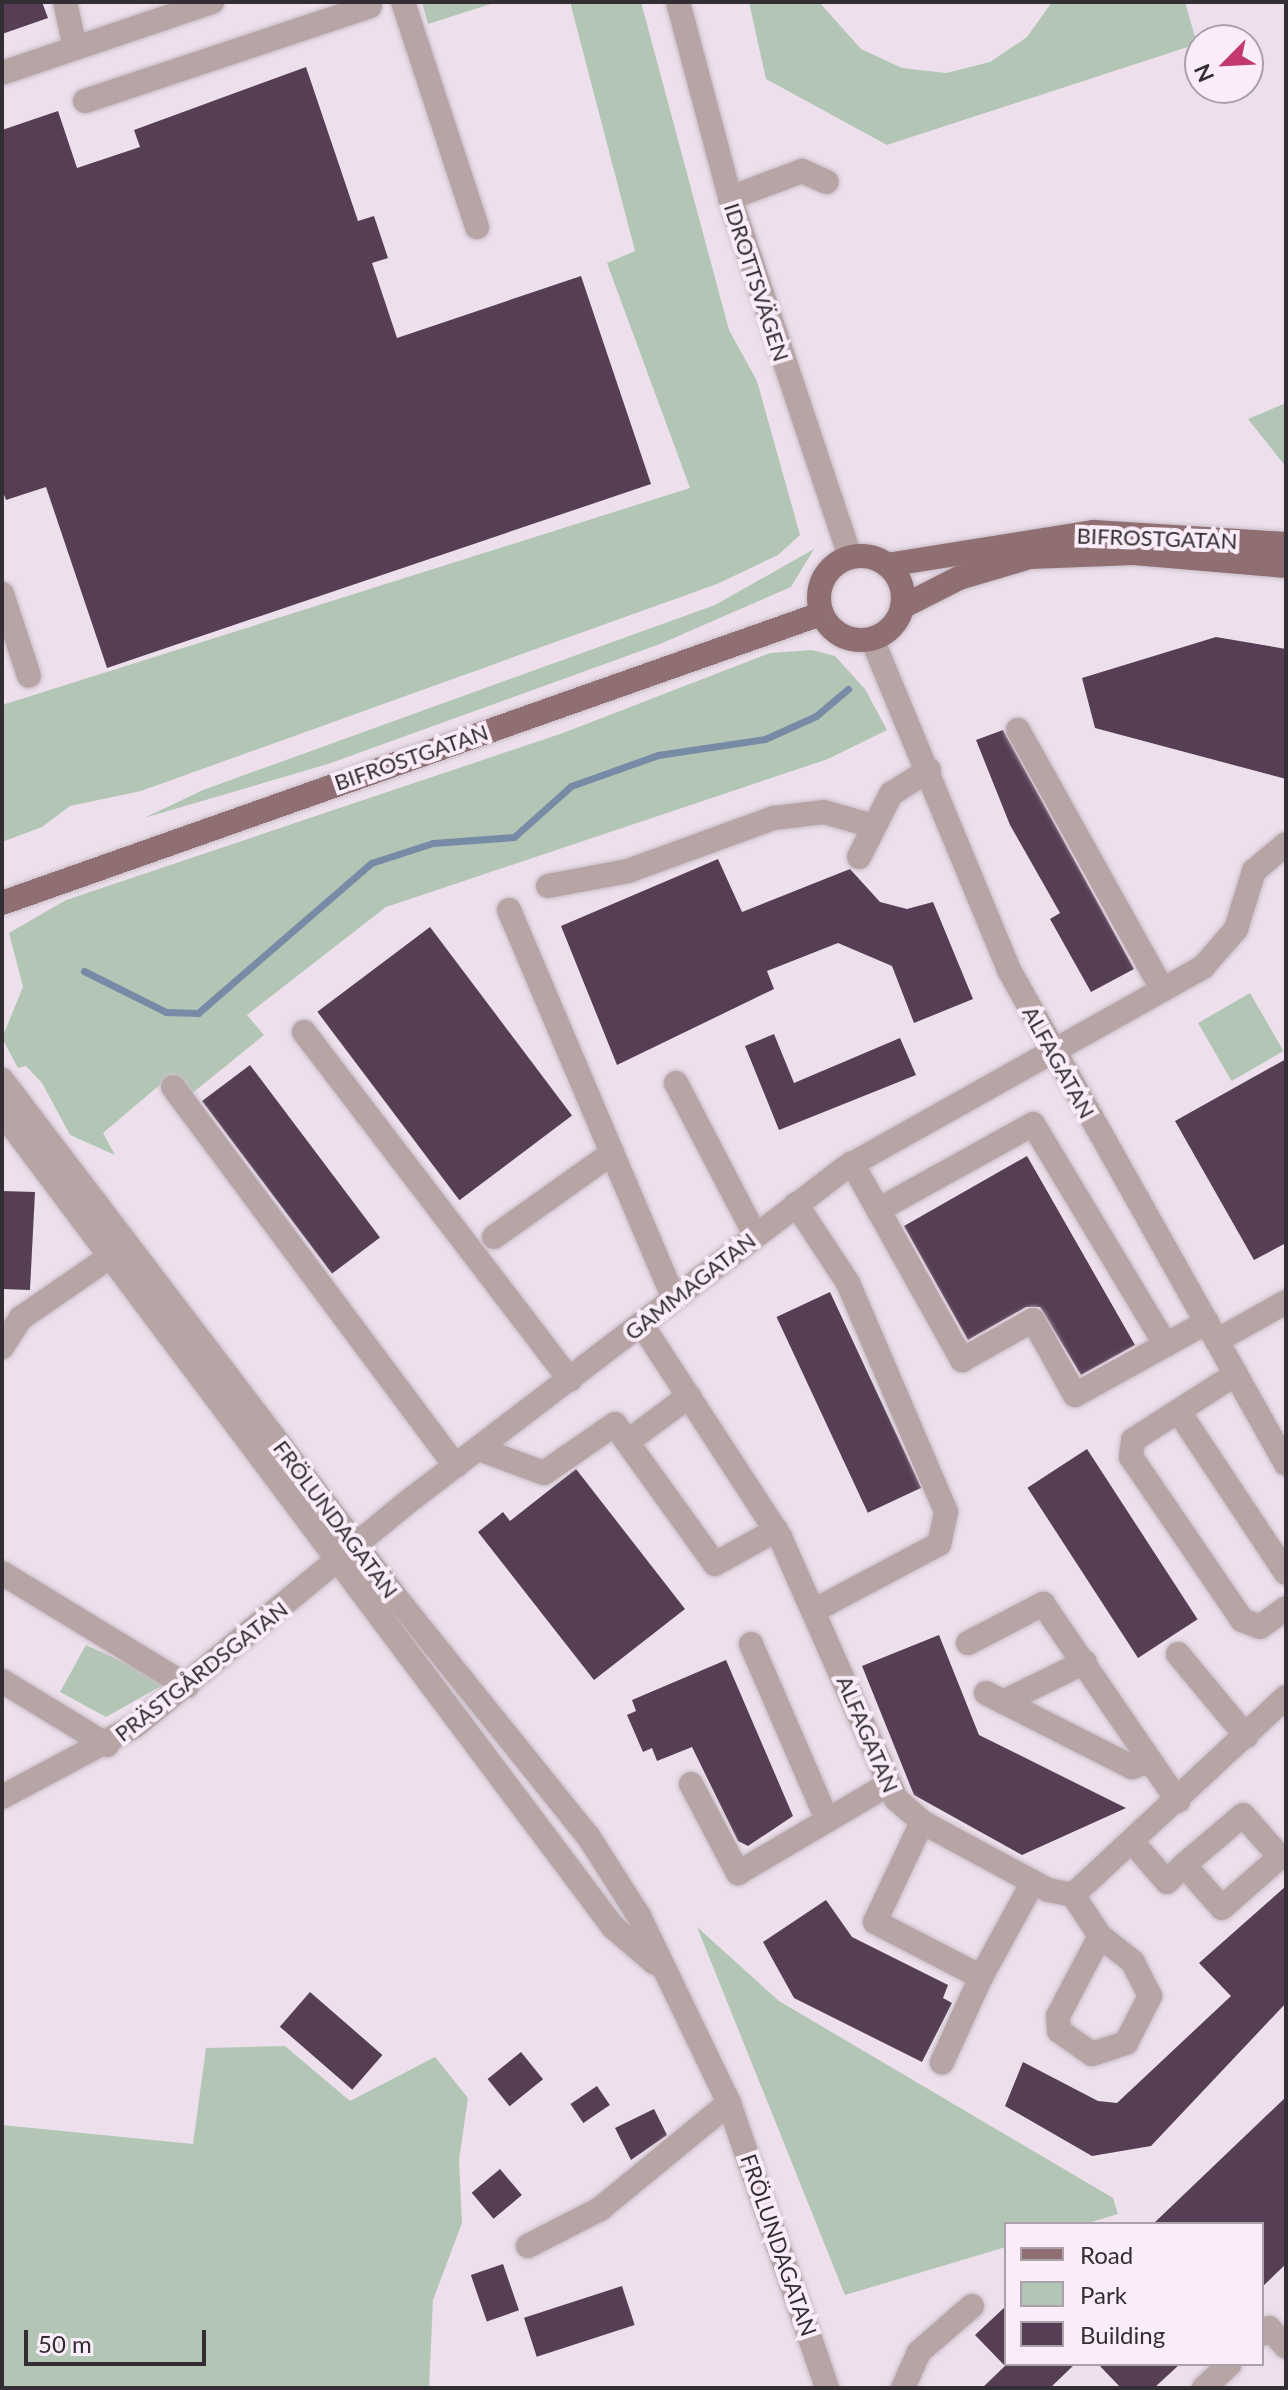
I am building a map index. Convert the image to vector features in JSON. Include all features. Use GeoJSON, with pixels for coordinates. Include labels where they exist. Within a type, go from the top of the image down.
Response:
{"type":"FeatureCollection","features":[{"type":"Feature","properties":{"kind":"main road","name":"BIFROSTGATAN"},"geometry":{"type":"LineString","coordinates":[[850,557],[887,565],[1094,532],[1286,544]]}},
{"type":"Feature","properties":{"kind":"main road","name":"BIFROSTGATAN"},"geometry":{"type":"LineString","coordinates":[[872,639],[886,633],[902,607],[959,578],[1030,557],[1134,553],[1286,566]]}},
{"type":"Feature","properties":{"kind":"main road"},"geometry":{"type":"LineString","coordinates":[[850,557],[823,579],[821,614],[842,637],[872,639]]}},
{"type":"Feature","properties":{"kind":"main road"},"geometry":{"type":"LineString","coordinates":[[887,565],[902,586],[902,607]]}},
{"type":"Feature","properties":{"kind":"main road","name":"BIFROSTGATAN"},"geometry":{"type":"LineString","coordinates":[[2,903],[821,614]]}},
{"type":"Feature","properties":{"kind":"street"},"geometry":{"type":"LineString","coordinates":[[65,2],[75,48]]}},
{"type":"Feature","properties":{"kind":"street"},"geometry":{"type":"LineString","coordinates":[[403,2],[477,227]]}},
{"type":"Feature","properties":{"kind":"street","name":"IDROTTSVÄGEN"},"geometry":{"type":"LineString","coordinates":[[678,2],[730,198],[850,557]]}},
{"type":"Feature","properties":{"kind":"street"},"geometry":{"type":"LineString","coordinates":[[2,73],[199,4]]}},
{"type":"Feature","properties":{"kind":"street"},"geometry":{"type":"LineString","coordinates":[[85,101],[370,6]]}},
{"type":"Feature","properties":{"kind":"street"},"geometry":{"type":"LineString","coordinates":[[730,198],[802,171],[827,182]]}},
{"type":"Feature","properties":{"kind":"street"},"geometry":{"type":"LineString","coordinates":[[2,594],[29,676]]}},
{"type":"Feature","properties":{"kind":"street","name":"ALFAGATAN"},"geometry":{"type":"LineString","coordinates":[[872,639],[929,770],[1009,970],[1284,1456]]}},
{"type":"Feature","properties":{"kind":"street"},"geometry":{"type":"LineString","coordinates":[[1018,730],[1162,989]]}},
{"type":"Feature","properties":{"kind":"street"},"geometry":{"type":"LineString","coordinates":[[859,857],[891,794],[929,770]]}},
{"type":"Feature","properties":{"kind":"street"},"geometry":{"type":"LineString","coordinates":[[548,886],[628,871],[774,818],[824,812],[873,826]]}},
{"type":"Feature","properties":{"kind":"street","name":"GAMMAGATAN"},"geometry":{"type":"LineString","coordinates":[[348,1553],[456,1466],[852,1163],[1162,989],[1224,950],[1254,871],[1286,844]]}},
{"type":"Feature","properties":{"kind":"street"},"geometry":{"type":"LineString","coordinates":[[509,910],[674,1298]]}},
{"type":"Feature","properties":{"kind":"street"},"geometry":{"type":"LineString","coordinates":[[304,1032],[570,1380]]}},
{"type":"Feature","properties":{"kind":"street","name":"FRÖLUNDAGATAN"},"geometry":{"type":"LineString","coordinates":[[2,1080],[118,1251]]}},
{"type":"Feature","properties":{"kind":"street"},"geometry":{"type":"LineString","coordinates":[[676,1083],[755,1235]]}},
{"type":"Feature","properties":{"kind":"street"},"geometry":{"type":"LineString","coordinates":[[173,1087],[456,1466]]}},
{"type":"Feature","properties":{"kind":"street","name":"FRÖLUNDAGATAN"},"geometry":{"type":"LineString","coordinates":[[2,1112],[118,1251],[348,1553],[588,1836],[639,1916],[657,1964],[729,2103],[827,2388]]}},
{"type":"Feature","properties":{"kind":"street"},"geometry":{"type":"LineString","coordinates":[[878,1210],[1033,1124],[1166,1345]]}},
{"type":"Feature","properties":{"kind":"street"},"geometry":{"type":"LineString","coordinates":[[494,1237],[612,1153]]}},
{"type":"Feature","properties":{"kind":"street"},"geometry":{"type":"LineString","coordinates":[[852,1163],[962,1360],[1033,1320],[1075,1395],[1166,1345],[1213,1331],[1286,1302]]}},
{"type":"Feature","properties":{"kind":"street"},"geometry":{"type":"LineString","coordinates":[[796,1204],[848,1283],[946,1512],[939,1544],[815,1610]]}},
{"type":"Feature","properties":{"kind":"street"},"geometry":{"type":"LineString","coordinates":[[2,1347],[12,1315],[118,1251]]}},
{"type":"Feature","properties":{"kind":"street","name":"ALFAGATAN"},"geometry":{"type":"LineString","coordinates":[[642,1325],[776,1530],[815,1610],[889,1784],[922,1822],[1033,1882],[1073,1895]]}},
{"type":"Feature","properties":{"kind":"street"},"geometry":{"type":"LineString","coordinates":[[1236,1374],[1133,1440],[1135,1465],[1242,1620],[1260,1627],[1286,1608]]}},
{"type":"Feature","properties":{"kind":"street"},"geometry":{"type":"LineString","coordinates":[[627,1442],[689,1396]]}},
{"type":"Feature","properties":{"kind":"street"},"geometry":{"type":"LineString","coordinates":[[1179,1412],[1286,1573]]}},
{"type":"Feature","properties":{"kind":"street"},"geometry":{"type":"LineString","coordinates":[[479,1449],[544,1473],[615,1424],[715,1564],[776,1530]]}},
{"type":"Feature","properties":{"kind":"street","name":"PRÄSTGÅRDSGATAN"},"geometry":{"type":"LineString","coordinates":[[2,1797],[107,1745],[187,1686],[348,1553]]}},
{"type":"Feature","properties":{"kind":"street"},"geometry":{"type":"LineString","coordinates":[[2,1573],[187,1686]]}},
{"type":"Feature","properties":{"kind":"street"},"geometry":{"type":"LineString","coordinates":[[968,1643],[1043,1604],[1085,1662],[1147,1762],[1178,1801]]}},
{"type":"Feature","properties":{"kind":"street"},"geometry":{"type":"LineString","coordinates":[[751,1644],[827,1820]]}},
{"type":"Feature","properties":{"kind":"street"},"geometry":{"type":"LineString","coordinates":[[1178,1654],[1246,1736]]}},
{"type":"Feature","properties":{"kind":"street"},"geometry":{"type":"LineString","coordinates":[[1085,1662],[994,1697],[1132,1767],[1147,1762]]}},
{"type":"Feature","properties":{"kind":"street"},"geometry":{"type":"LineString","coordinates":[[2,1681],[107,1745]]}},
{"type":"Feature","properties":{"kind":"street"},"geometry":{"type":"LineString","coordinates":[[1100,1936],[1058,2016],[1059,2031],[1092,2054],[1126,2043],[1150,1996],[1133,1962],[1100,1936],[1073,1895],[1134,1844],[1286,1697]]}},
{"type":"Feature","properties":{"kind":"street"},"geometry":{"type":"LineString","coordinates":[[691,1784],[738,1873],[889,1784]]}},
{"type":"Feature","properties":{"kind":"street"},"geometry":{"type":"LineString","coordinates":[[922,1822],[875,1922],[981,1977]]}},
{"type":"Feature","properties":{"kind":"street"},"geometry":{"type":"LineString","coordinates":[[1134,1844],[1167,1882],[1184,1865]]}},
{"type":"Feature","properties":{"kind":"street"},"geometry":{"type":"LineString","coordinates":[[942,2062],[981,1977],[1033,1882]]}},
{"type":"Feature","properties":{"kind":"street"},"geometry":{"type":"LineString","coordinates":[[528,2246],[600,2209],[729,2103]]}},
{"type":"Feature","properties":{"kind":"street"},"geometry":{"type":"LineString","coordinates":[[903,2388],[919,2352],[972,2306]]}},
{"type":"Feature","properties":{"kind":"street"},"geometry":{"type":"LineString","coordinates":[[1264,2332],[1269,2328],[1286,2347]]}},
{"type":"Feature","properties":{"kind":"street"},"geometry":{"type":"LineString","coordinates":[[1204,2388],[1228,2366]]}},
{"type":"Feature","properties":{"kind":"green space"},"geometry":{"type":"Polygon","coordinates":[[[422,2],[497,2],[428,24],[422,2]]]}},
{"type":"Feature","properties":{"kind":"green space"},"geometry":{"type":"Polygon","coordinates":[[[570,2],[641,2],[729,330],[757,381],[800,535],[778,555],[717,584],[141,791],[70,806],[42,827],[2,842],[2,705],[690,488],[607,263],[635,251],[570,2]]]}},
{"type":"Feature","properties":{"kind":"green space"},"geometry":{"type":"Polygon","coordinates":[[[749,2],[819,2],[861,49],[902,68],[946,73],[990,62],[1027,37],[1052,2],[1185,2],[1191,24],[1184,24],[1184,48],[887,145],[766,79],[749,2]]]}},
{"type":"Feature","properties":{"kind":"green space"},"geometry":{"type":"Polygon","coordinates":[[[1286,403],[1286,467],[1248,419],[1286,403]]]}},
{"type":"Feature","properties":{"kind":"green space"},"geometry":{"type":"Polygon","coordinates":[[[814,549],[791,587],[660,644],[328,764],[144,818],[203,790],[715,605],[814,549]]]}},
{"type":"Feature","properties":{"kind":"green space"},"geometry":{"type":"Polygon","coordinates":[[[812,650],[835,656],[865,689],[887,730],[828,759],[386,907],[247,1015],[264,1035],[190,1095],[174,1073],[103,1133],[115,1155],[70,1135],[42,1083],[26,1066],[18,1068],[2,1038],[23,987],[9,933],[66,900],[563,733],[770,653],[812,650]]]}},
{"type":"Feature","properties":{"kind":"green space"},"geometry":{"type":"Polygon","coordinates":[[[1250,993],[1284,1051],[1232,1081],[1198,1023],[1250,993]]]}},
{"type":"Feature","properties":{"kind":"green space"},"geometry":{"type":"Polygon","coordinates":[[[86,1645],[132,1666],[163,1685],[106,1717],[60,1692],[86,1645]]]}},
{"type":"Feature","properties":{"kind":"green space"},"geometry":{"type":"Polygon","coordinates":[[[697,1927],[779,2001],[1113,2198],[1118,2214],[1092,2222],[1004,2222],[1004,2248],[845,2295],[697,1927]]]}},
{"type":"Feature","properties":{"kind":"green space"},"geometry":{"type":"Polygon","coordinates":[[[285,2046],[350,2101],[435,2057],[468,2098],[459,2160],[462,2223],[433,2300],[429,2388],[2,2388],[2,2125],[193,2144],[206,2048],[285,2046]]]}},
{"type":"Feature","properties":{"kind":"building"},"geometry":{"type":"Polygon","coordinates":[[[2,2],[42,2],[48,18],[2,34],[2,2]]]}},
{"type":"Feature","properties":{"kind":"building"},"geometry":{"type":"Polygon","coordinates":[[[306,67],[358,221],[374,216],[388,258],[372,263],[397,338],[581,276],[651,484],[107,668],[46,487],[6,500],[2,489],[2,130],[58,111],[77,168],[140,147],[134,130],[306,67]]]}},
{"type":"Feature","properties":{"kind":"building"},"geometry":{"type":"Polygon","coordinates":[[[1216,637],[1286,649],[1286,779],[1095,728],[1082,678],[1216,637]]]}},
{"type":"Feature","properties":{"kind":"building"},"geometry":{"type":"Polygon","coordinates":[[[1003,730],[1134,969],[1091,992],[1050,919],[1060,913],[1010,825],[976,740],[1003,730]]]}},
{"type":"Feature","properties":{"kind":"building"},"geometry":{"type":"Polygon","coordinates":[[[718,859],[742,912],[850,869],[880,902],[907,909],[933,902],[973,999],[914,1023],[892,966],[838,943],[767,971],[774,989],[617,1065],[561,926],[718,859]]]}},
{"type":"Feature","properties":{"kind":"building"},"geometry":{"type":"Polygon","coordinates":[[[430,927],[572,1115],[459,1200],[317,1012],[430,927]]]}},
{"type":"Feature","properties":{"kind":"building"},"geometry":{"type":"Polygon","coordinates":[[[774,1034],[794,1083],[900,1038],[916,1075],[779,1130],[745,1046],[774,1034]]]}},
{"type":"Feature","properties":{"kind":"building"},"geometry":{"type":"Polygon","coordinates":[[[1286,1059],[1286,1243],[1254,1260],[1175,1121],[1286,1059]]]}},
{"type":"Feature","properties":{"kind":"building"},"geometry":{"type":"Polygon","coordinates":[[[250,1065],[380,1238],[332,1274],[202,1101],[250,1065]]]}},
{"type":"Feature","properties":{"kind":"building"},"geometry":{"type":"Polygon","coordinates":[[[1027,1156],[1135,1345],[1081,1375],[1040,1307],[1026,1307],[968,1340],[904,1226],[1027,1156]]]}},
{"type":"Feature","properties":{"kind":"building"},"geometry":{"type":"Polygon","coordinates":[[[2,1191],[35,1192],[30,1290],[2,1289],[2,1191]]]}},
{"type":"Feature","properties":{"kind":"building"},"geometry":{"type":"Polygon","coordinates":[[[830,1292],[921,1488],[868,1513],[777,1317],[830,1292]]]}},
{"type":"Feature","properties":{"kind":"building"},"geometry":{"type":"Polygon","coordinates":[[[1087,1449],[1198,1619],[1138,1658],[1027,1488],[1087,1449]]]}},
{"type":"Feature","properties":{"kind":"building"},"geometry":{"type":"Polygon","coordinates":[[[576,1469],[685,1609],[594,1680],[478,1532],[503,1512],[510,1521],[576,1469]]]}},
{"type":"Feature","properties":{"kind":"building"},"geometry":{"type":"Polygon","coordinates":[[[939,1635],[979,1735],[1126,1808],[1022,1855],[914,1795],[862,1666],[939,1635]]]}},
{"type":"Feature","properties":{"kind":"building"},"geometry":{"type":"Polygon","coordinates":[[[726,1660],[793,1816],[748,1846],[738,1841],[692,1747],[657,1761],[652,1748],[643,1752],[627,1715],[636,1711],[632,1700],[726,1660]]]}},
{"type":"Feature","properties":{"kind":"building"},"geometry":{"type":"Polygon","coordinates":[[[1286,1886],[1286,2003],[1151,2146],[1092,2156],[1005,2106],[1023,2062],[1098,2101],[1117,2103],[1231,1996],[1199,1963],[1286,1886]]]}},
{"type":"Feature","properties":{"kind":"building"},"geometry":{"type":"Polygon","coordinates":[[[826,1900],[852,1937],[948,1985],[943,1998],[952,2003],[922,2062],[794,1998],[763,1942],[826,1900]]]}},
{"type":"Feature","properties":{"kind":"building"},"geometry":{"type":"Polygon","coordinates":[[[310,1992],[382,2055],[352,2090],[280,2027],[310,1992]]]}},
{"type":"Feature","properties":{"kind":"building"},"geometry":{"type":"Polygon","coordinates":[[[521,2052],[543,2079],[510,2106],[488,2079],[521,2052]]]}},
{"type":"Feature","properties":{"kind":"building"},"geometry":{"type":"Polygon","coordinates":[[[597,2086],[610,2105],[583,2123],[570,2104],[597,2086]]]}},
{"type":"Feature","properties":{"kind":"building"},"geometry":{"type":"Polygon","coordinates":[[[1286,2097],[1286,2264],[1264,2285],[1264,2222],[1155,2222],[1286,2097]]]}},
{"type":"Feature","properties":{"kind":"building"},"geometry":{"type":"Polygon","coordinates":[[[654,2109],[667,2135],[631,2160],[615,2128],[654,2109]]]}},
{"type":"Feature","properties":{"kind":"building"},"geometry":{"type":"Polygon","coordinates":[[[500,2169],[522,2195],[494,2219],[472,2193],[500,2169]]]}},
{"type":"Feature","properties":{"kind":"building"},"geometry":{"type":"Polygon","coordinates":[[[503,2264],[519,2310],[487,2321],[471,2275],[503,2264]]]}},
{"type":"Feature","properties":{"kind":"building"},"geometry":{"type":"Polygon","coordinates":[[[622,2286],[635,2325],[537,2357],[524,2318],[622,2286]]]}},
{"type":"Feature","properties":{"kind":"building"},"geometry":{"type":"Polygon","coordinates":[[[1004,2308],[1004,2365],[975,2335],[1004,2308]]]}},
{"type":"Feature","properties":{"kind":"building"},"geometry":{"type":"Polygon","coordinates":[[[1005,2366],[1073,2366],[1050,2388],[982,2388],[1005,2366]]]}},
{"type":"Feature","properties":{"kind":"building"},"geometry":{"type":"Polygon","coordinates":[[[1100,2366],[1178,2366],[1154,2388],[1121,2388],[1100,2366]]]}},
{"type":"Feature","properties":{"kind":"waterway"},"geometry":{"type":"LineString","coordinates":[[84,971],[166,1012],[198,1013],[371,863],[433,843],[514,837],[571,786],[658,755],[765,739],[816,716],[848,689]]}}]}
